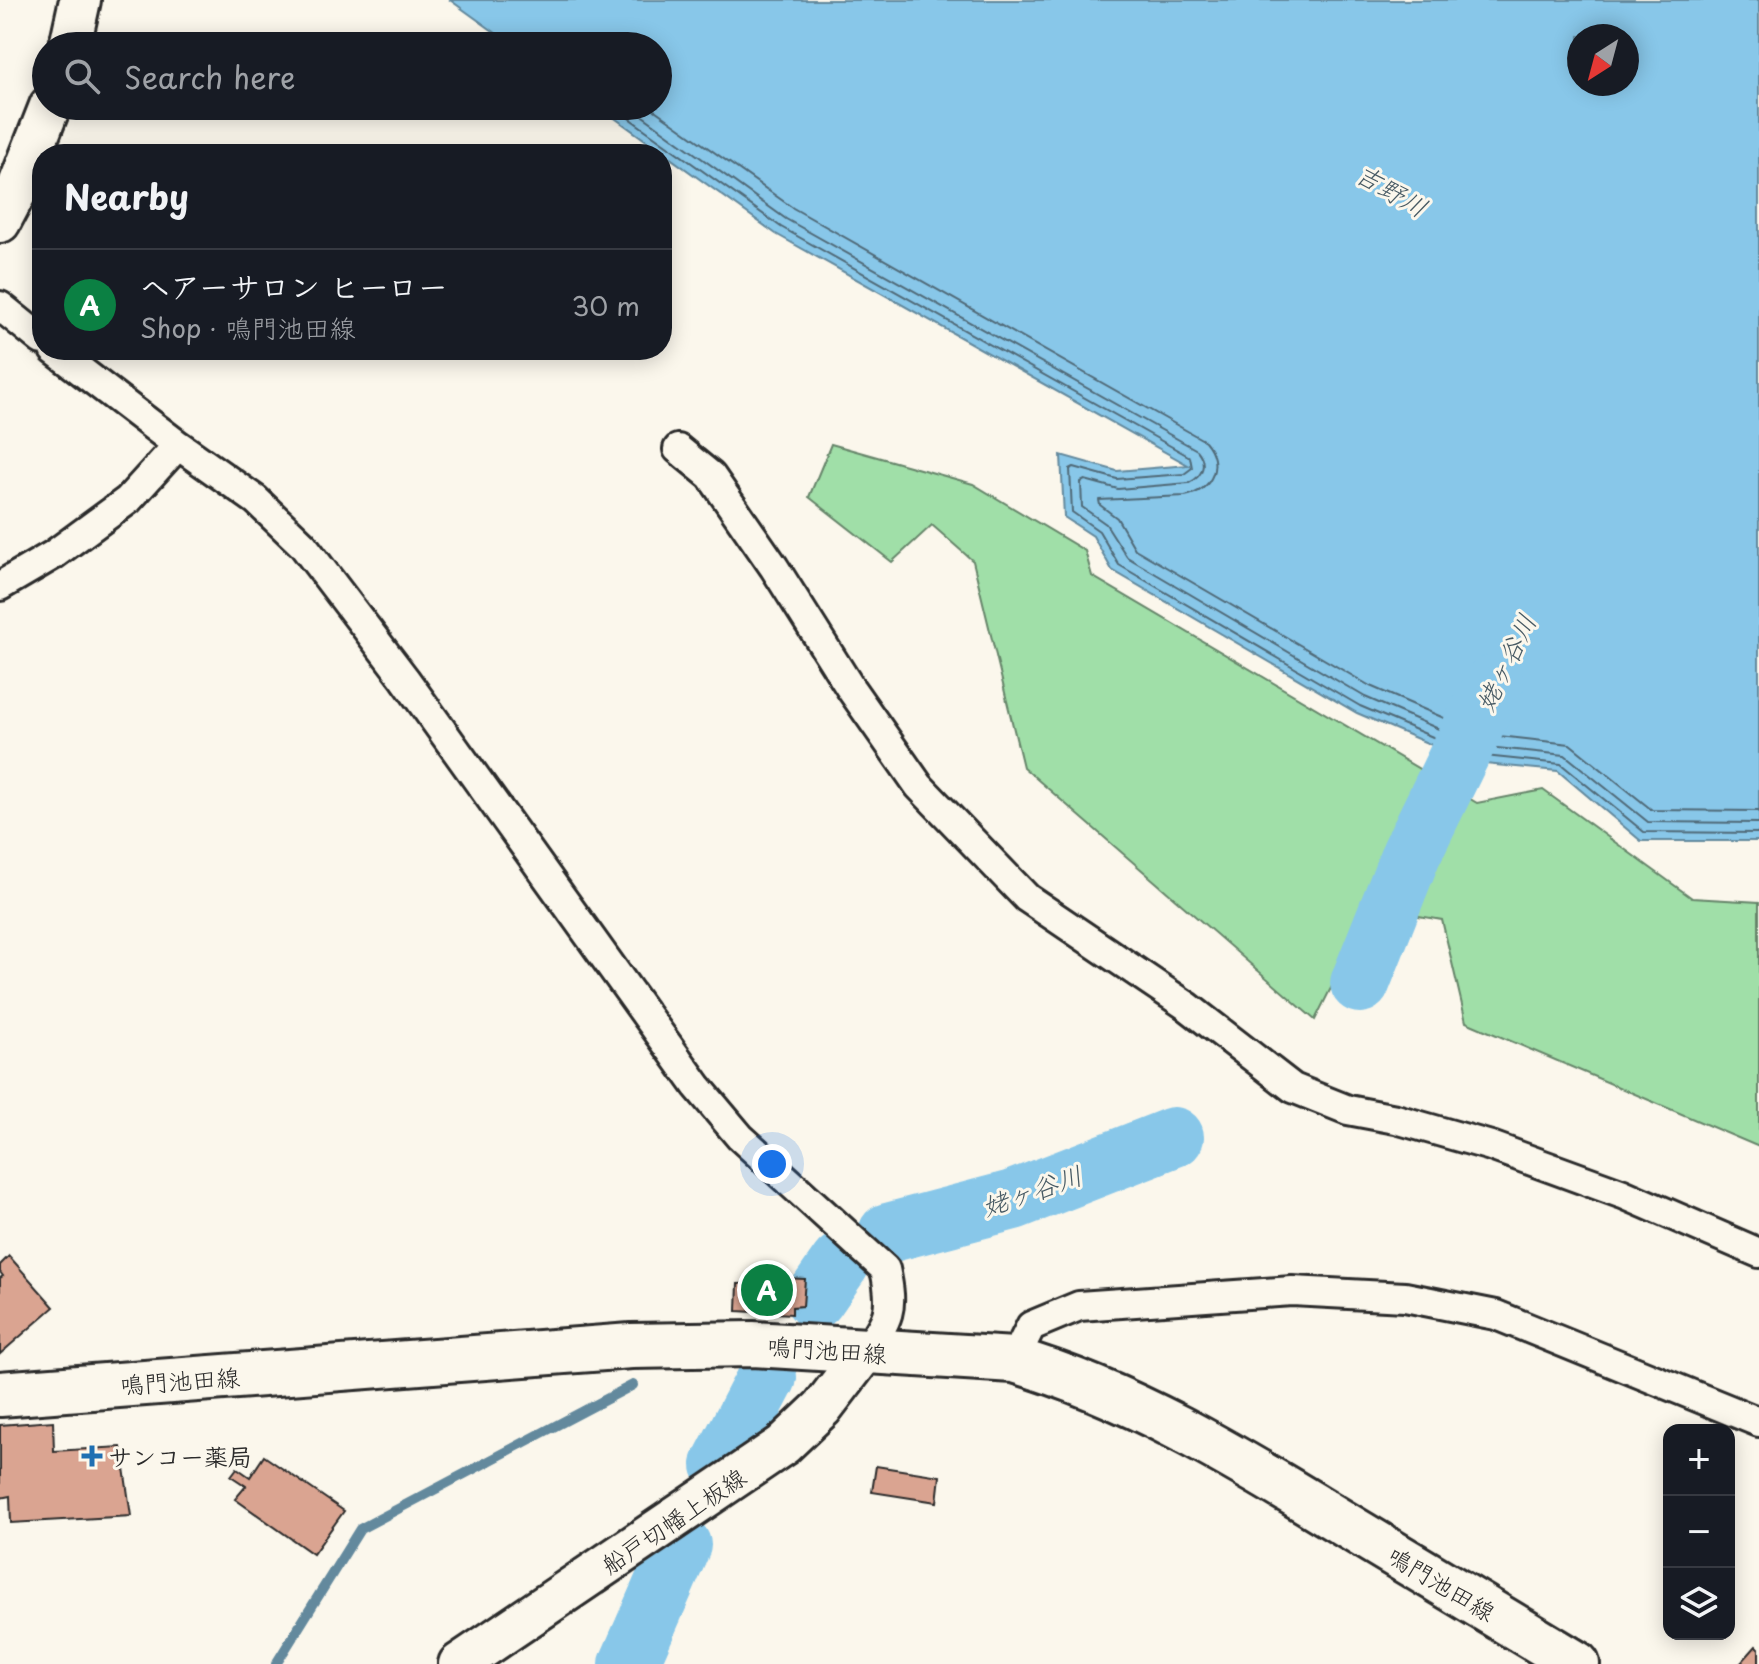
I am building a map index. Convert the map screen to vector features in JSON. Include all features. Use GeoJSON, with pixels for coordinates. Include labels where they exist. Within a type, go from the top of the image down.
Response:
{"type":"FeatureCollection","features":[{"type":"Feature","properties":{"kind":"main road"},"geometry":{"type":"LineString","coordinates":[[73,32],[80,0]]}},
{"type":"Feature","properties":{"kind":"main road"},"geometry":{"type":"LineString","coordinates":[[35,144],[44,120]]}},
{"type":"Feature","properties":{"kind":"main road"},"geometry":{"type":"LineString","coordinates":[[0,222],[32,152]]}},
{"type":"Feature","properties":{"kind":"main road","name":"鳴門池田線"},"geometry":{"type":"LineString","coordinates":[[0,1394],[631,1346],[753,1344],[1014,1360],[1109,1394],[1238,1459],[1577,1664]]}},
{"type":"Feature","properties":{"kind":"main road","name":"船戸切幡上板線"},"geometry":{"type":"LineString","coordinates":[[459,1664],[783,1445],[822,1408],[865,1352]]}},
{"type":"Feature","properties":{"kind":"street"},"geometry":{"type":"LineString","coordinates":[[0,306],[32,332]]}},
{"type":"Feature","properties":{"kind":"street"},"geometry":{"type":"LineString","coordinates":[[67,360],[256,500],[303,545],[405,679],[697,1086],[740,1137],[885,1269],[891,1299],[885,1324],[865,1352]]}},
{"type":"Feature","properties":{"kind":"street"},"geometry":{"type":"LineString","coordinates":[[0,586],[53,555],[128,500],[178,445]]}},
{"type":"Feature","properties":{"kind":"street"},"geometry":{"type":"LineString","coordinates":[[678,449],[711,476],[774,567],[851,689],[919,786],[1027,898],[1187,1006],[1293,1088],[1348,1110],[1396,1119],[1491,1146],[1623,1194],[1759,1253]]}},
{"type":"Feature","properties":{"kind":"street"},"geometry":{"type":"LineString","coordinates":[[1014,1360],[1031,1326],[1079,1306],[1292,1291],[1405,1297],[1496,1315],[1759,1422]]}},
{"type":"Feature","properties":{"kind":"green space"},"geometry":{"type":"Polygon","coordinates":[[[831,444],[973,484],[1085,551],[1092,576],[1477,803],[1543,790],[1692,898],[1759,902],[1759,1147],[1466,1022],[1442,920],[1371,908],[1315,1020],[1023,767],[973,561],[932,525],[892,562],[809,497],[831,444]]]}},
{"type":"Feature","properties":{"kind":"water","name":"吉野川"},"geometry":{"type":"Polygon","coordinates":[[[450,0],[1759,0],[1759,841],[1641,841],[1558,771],[1474,763],[1357,713],[1112,570],[1093,536],[1064,517],[1061,455],[1117,471],[1188,465],[776,234],[672,159],[672,144],[651,144],[617,120],[672,120],[672,32],[495,32],[450,0]]]}},
{"type":"Feature","properties":{"kind":"building"},"geometry":{"type":"Polygon","coordinates":[[[9,1256],[54,1307],[0,1354],[0,1278],[3,1276],[0,1265],[9,1256]]]}},
{"type":"Feature","properties":{"kind":"building"},"geometry":{"type":"Polygon","coordinates":[[[764,1277],[805,1279],[803,1306],[792,1307],[792,1314],[737,1311],[738,1284],[763,1283],[764,1277]]]}},
{"type":"Feature","properties":{"kind":"building"},"geometry":{"type":"Polygon","coordinates":[[[53,1421],[54,1451],[121,1447],[131,1516],[11,1523],[10,1496],[0,1498],[0,1425],[53,1421]]]}},
{"type":"Feature","properties":{"kind":"building"},"geometry":{"type":"Polygon","coordinates":[[[264,1456],[344,1511],[313,1554],[235,1499],[246,1486],[231,1476],[237,1468],[250,1477],[264,1456]]]}},
{"type":"Feature","properties":{"kind":"building"},"geometry":{"type":"Polygon","coordinates":[[[876,1466],[940,1476],[937,1502],[872,1492],[876,1466]]]}},
{"type":"Feature","properties":{"kind":"building"},"geometry":{"type":"Polygon","coordinates":[[[1756,1646],[1759,1649],[1759,1664],[1740,1664],[1756,1646]]]}},
{"type":"Feature","properties":{"kind":"waterway","name":"姥ヶ谷川"},"geometry":{"type":"LineString","coordinates":[[1360,983],[1411,854],[1494,684]]}},
{"type":"Feature","properties":{"kind":"waterway","name":"姥ヶ谷川"},"geometry":{"type":"LineString","coordinates":[[888,1233],[1013,1200],[1174,1137]]}},
{"type":"Feature","properties":{"kind":"waterway","name":"姥ヶ谷川"},"geometry":{"type":"LineString","coordinates":[[815,1299],[840,1263]]}},
{"type":"Feature","properties":{"kind":"waterway","name":"姥ヶ谷川"},"geometry":{"type":"LineString","coordinates":[[721,1465],[767,1377]]}},
{"type":"Feature","properties":{"kind":"waterway"},"geometry":{"type":"LineString","coordinates":[[276,1664],[360,1529],[633,1385]]}},
{"type":"Feature","properties":{"kind":"waterway"},"geometry":{"type":"LineString","coordinates":[[748,1386],[762,1386]]}},
{"type":"Feature","properties":{"kind":"waterway","name":"姥ヶ谷川"},"geometry":{"type":"LineString","coordinates":[[629,1664],[681,1545]]}},
{"type":"Feature","properties":{"kind":"place","name":"ヘアーサロン ヒーロー"},"geometry":{"type":"Point","coordinates":[767,1290]}},
{"type":"Feature","properties":{"kind":"place","name":"サンコー薬局"},"geometry":{"type":"Point","coordinates":[92,1456]}}]}
